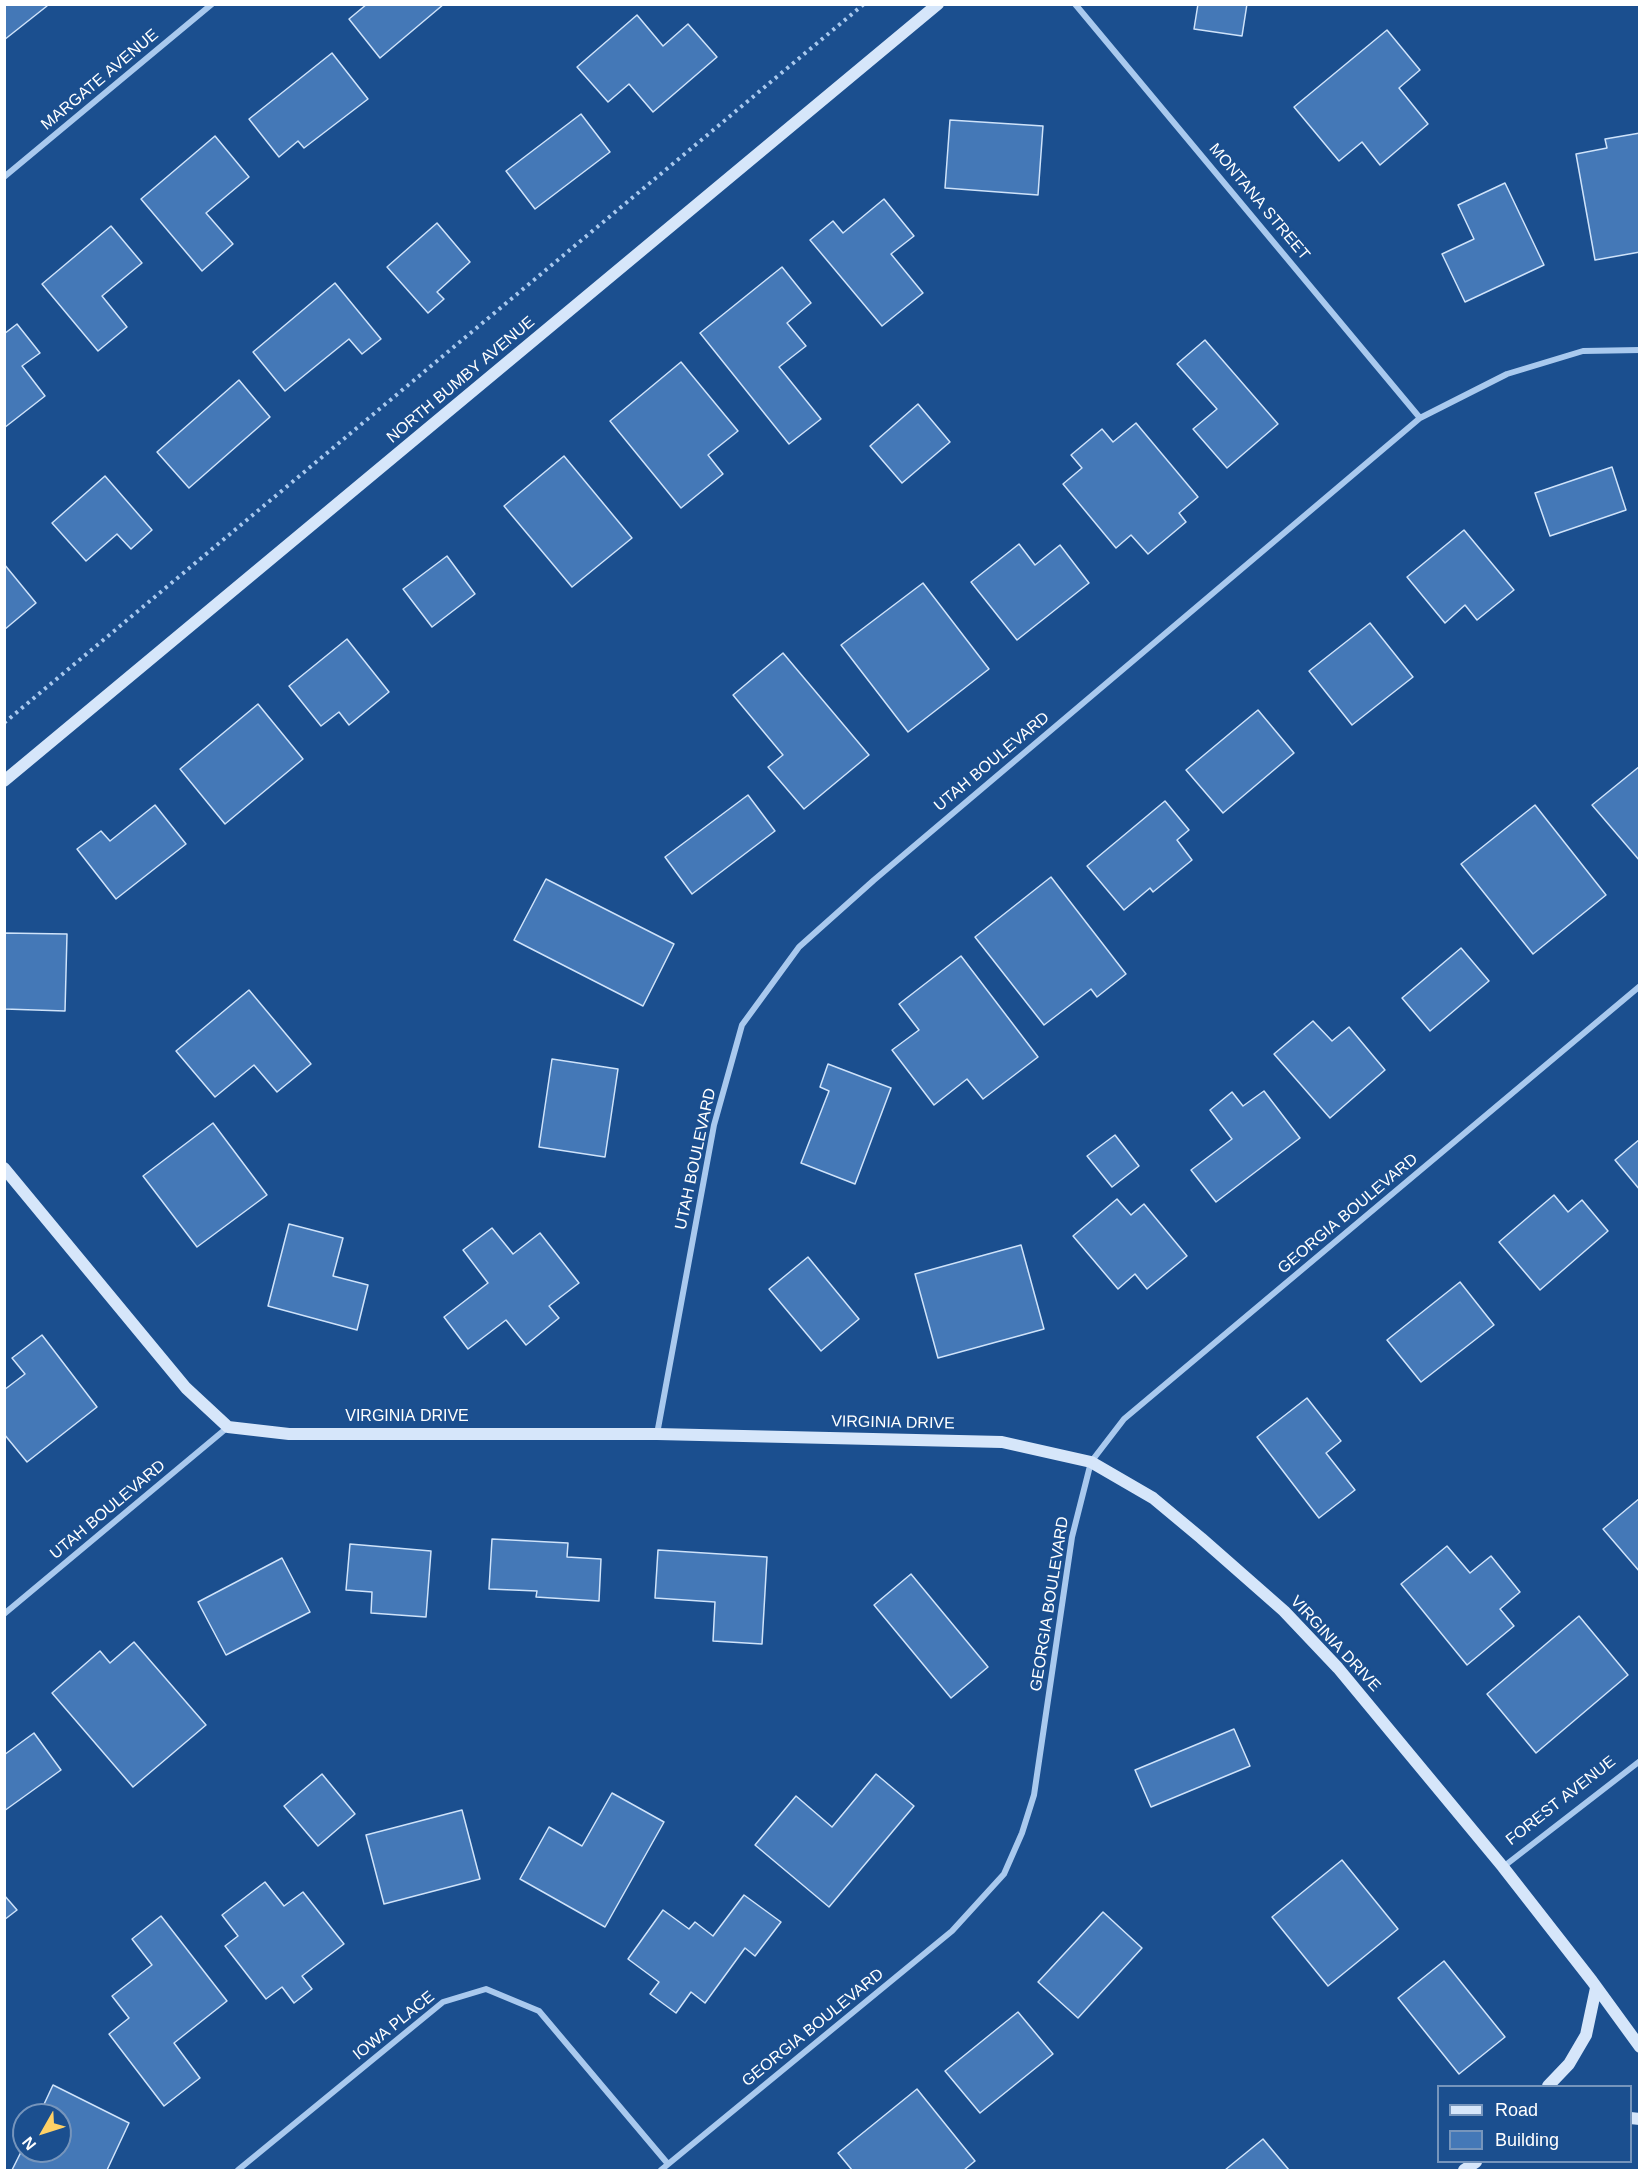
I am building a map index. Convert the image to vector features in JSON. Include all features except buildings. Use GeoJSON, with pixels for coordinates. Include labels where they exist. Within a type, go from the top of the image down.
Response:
{"type":"FeatureCollection","features":[{"type":"Feature","properties":{"kind":"street","name":"MARGATE AVENUE"},"geometry":{"type":"LineString","coordinates":[[4,177],[212,4]]}},
{"type":"Feature","properties":{"kind":"street","name":"NORTH BUMBY AVENUE"},"geometry":{"type":"LineString","coordinates":[[4,781],[938,4]]}},
{"type":"Feature","properties":{"kind":"street","name":"MONTANA STREET"},"geometry":{"type":"LineString","coordinates":[[1075,4],[1420,418]]}},
{"type":"Feature","properties":{"kind":"street","name":"UTAH BOULEVARD"},"geometry":{"type":"LineString","coordinates":[[657,1434],[714,1125],[742,1026],[800,946],[874,880],[1420,418],[1507,374],[1583,351],[1640,350]]}},
{"type":"Feature","properties":{"kind":"street","name":"GEORGIA BOULEVARD"},"geometry":{"type":"LineString","coordinates":[[661,2170],[952,1931],[1004,1874],[1022,1833],[1034,1795],[1072,1537],[1092,1461],[1124,1419],[1640,986]]}},
{"type":"Feature","properties":{"kind":"street"},"geometry":{"type":"LineString","coordinates":[[4,1168],[186,1388],[228,1427]]}},
{"type":"Feature","properties":{"kind":"street","name":"UTAH BOULEVARD"},"geometry":{"type":"LineString","coordinates":[[4,1614],[228,1427]]}},
{"type":"Feature","properties":{"kind":"street","name":"VIRGINIA DRIVE"},"geometry":{"type":"LineString","coordinates":[[228,1427],[289,1434],[657,1434],[1002,1442],[1092,1461],[1153,1498],[1284,1611],[1338,1668],[1503,1867],[1640,2047]]}},
{"type":"Feature","properties":{"kind":"street","name":"FOREST AVENUE"},"geometry":{"type":"LineString","coordinates":[[1503,1867],[1640,1761]]}},
{"type":"Feature","properties":{"kind":"street"},"geometry":{"type":"LineString","coordinates":[[1549,2085],[1569,2064],[1586,2035],[1596,1988]]}},
{"type":"Feature","properties":{"kind":"street","name":"IOWA PLACE"},"geometry":{"type":"LineString","coordinates":[[238,2170],[442,2002],[486,1989],[539,2011],[668,2164]]}},
{"type":"Feature","properties":{"kind":"path"},"geometry":{"type":"LineString","coordinates":[[4,723],[864,4]]}}]}
